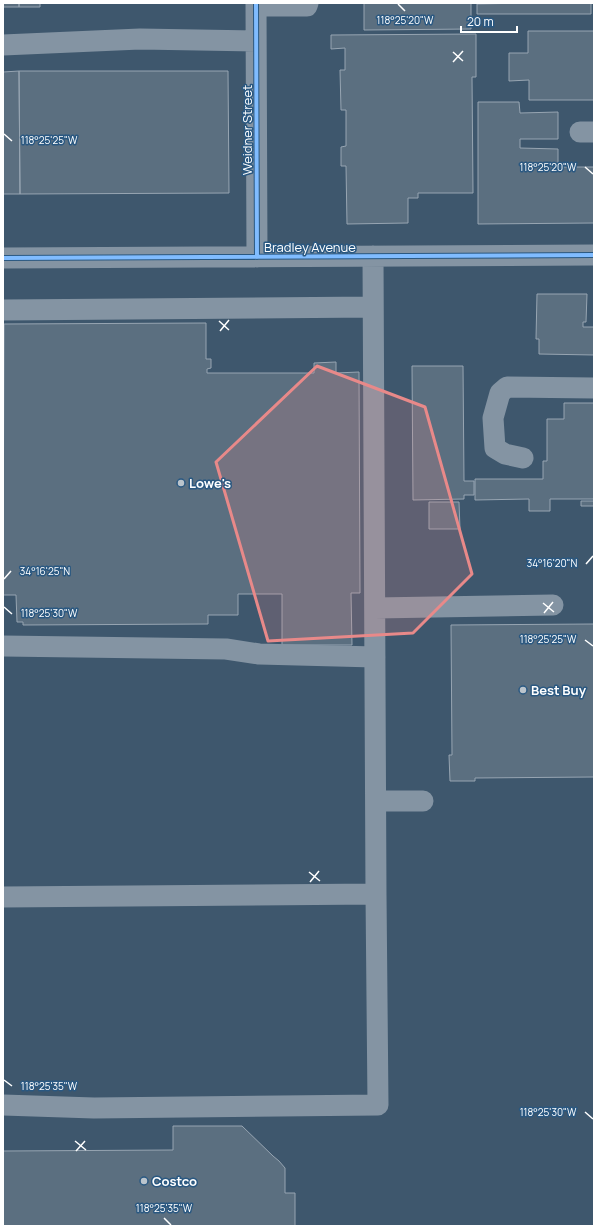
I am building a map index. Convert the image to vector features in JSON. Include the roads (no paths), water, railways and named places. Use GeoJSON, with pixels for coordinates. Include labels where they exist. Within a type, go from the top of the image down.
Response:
{"type":"FeatureCollection","features":[{"type":"Feature","properties":{"kind":"street"},"geometry":{"type":"LineString","coordinates":[[256,5],[308,6],[308,3]]}},
{"type":"Feature","properties":{"kind":"street","name":"Weidner Street"},"geometry":{"type":"LineString","coordinates":[[256,5],[257,257]]}},
{"type":"Feature","properties":{"kind":"street"},"geometry":{"type":"LineString","coordinates":[[3,45],[140,39],[256,42]]}},
{"type":"Feature","properties":{"kind":"street"},"geometry":{"type":"LineString","coordinates":[[3,1105],[94,1108],[378,1105],[373,256]]}},
{"type":"Feature","properties":{"kind":"street","name":"Bradley Avenue"},"geometry":{"type":"LineString","coordinates":[[3,258],[594,256]]}},
{"type":"Feature","properties":{"kind":"street"},"geometry":{"type":"LineString","coordinates":[[3,310],[373,307]]}},
{"type":"Feature","properties":{"kind":"street"},"geometry":{"type":"LineString","coordinates":[[523,458],[505,454],[495,448],[493,418],[500,393],[507,387],[594,388]]}},
{"type":"Feature","properties":{"kind":"street"},"geometry":{"type":"LineString","coordinates":[[375,608],[553,604]]}},
{"type":"Feature","properties":{"kind":"street"},"geometry":{"type":"LineString","coordinates":[[3,646],[226,649],[259,654],[375,657]]}},
{"type":"Feature","properties":{"kind":"street"},"geometry":{"type":"LineString","coordinates":[[376,801],[423,801]]}},
{"type":"Feature","properties":{"kind":"street"},"geometry":{"type":"LineString","coordinates":[[3,897],[376,894]]}},
{"type":"Feature","properties":{"kind":"place","name":"Lowe's"},"geometry":{"type":"Point","coordinates":[181,483]}},
{"type":"Feature","properties":{"kind":"place","name":"Best Buy"},"geometry":{"type":"Point","coordinates":[523,690]}},
{"type":"Feature","properties":{"kind":"place","name":"Costco"},"geometry":{"type":"Point","coordinates":[144,1181]}}]}
